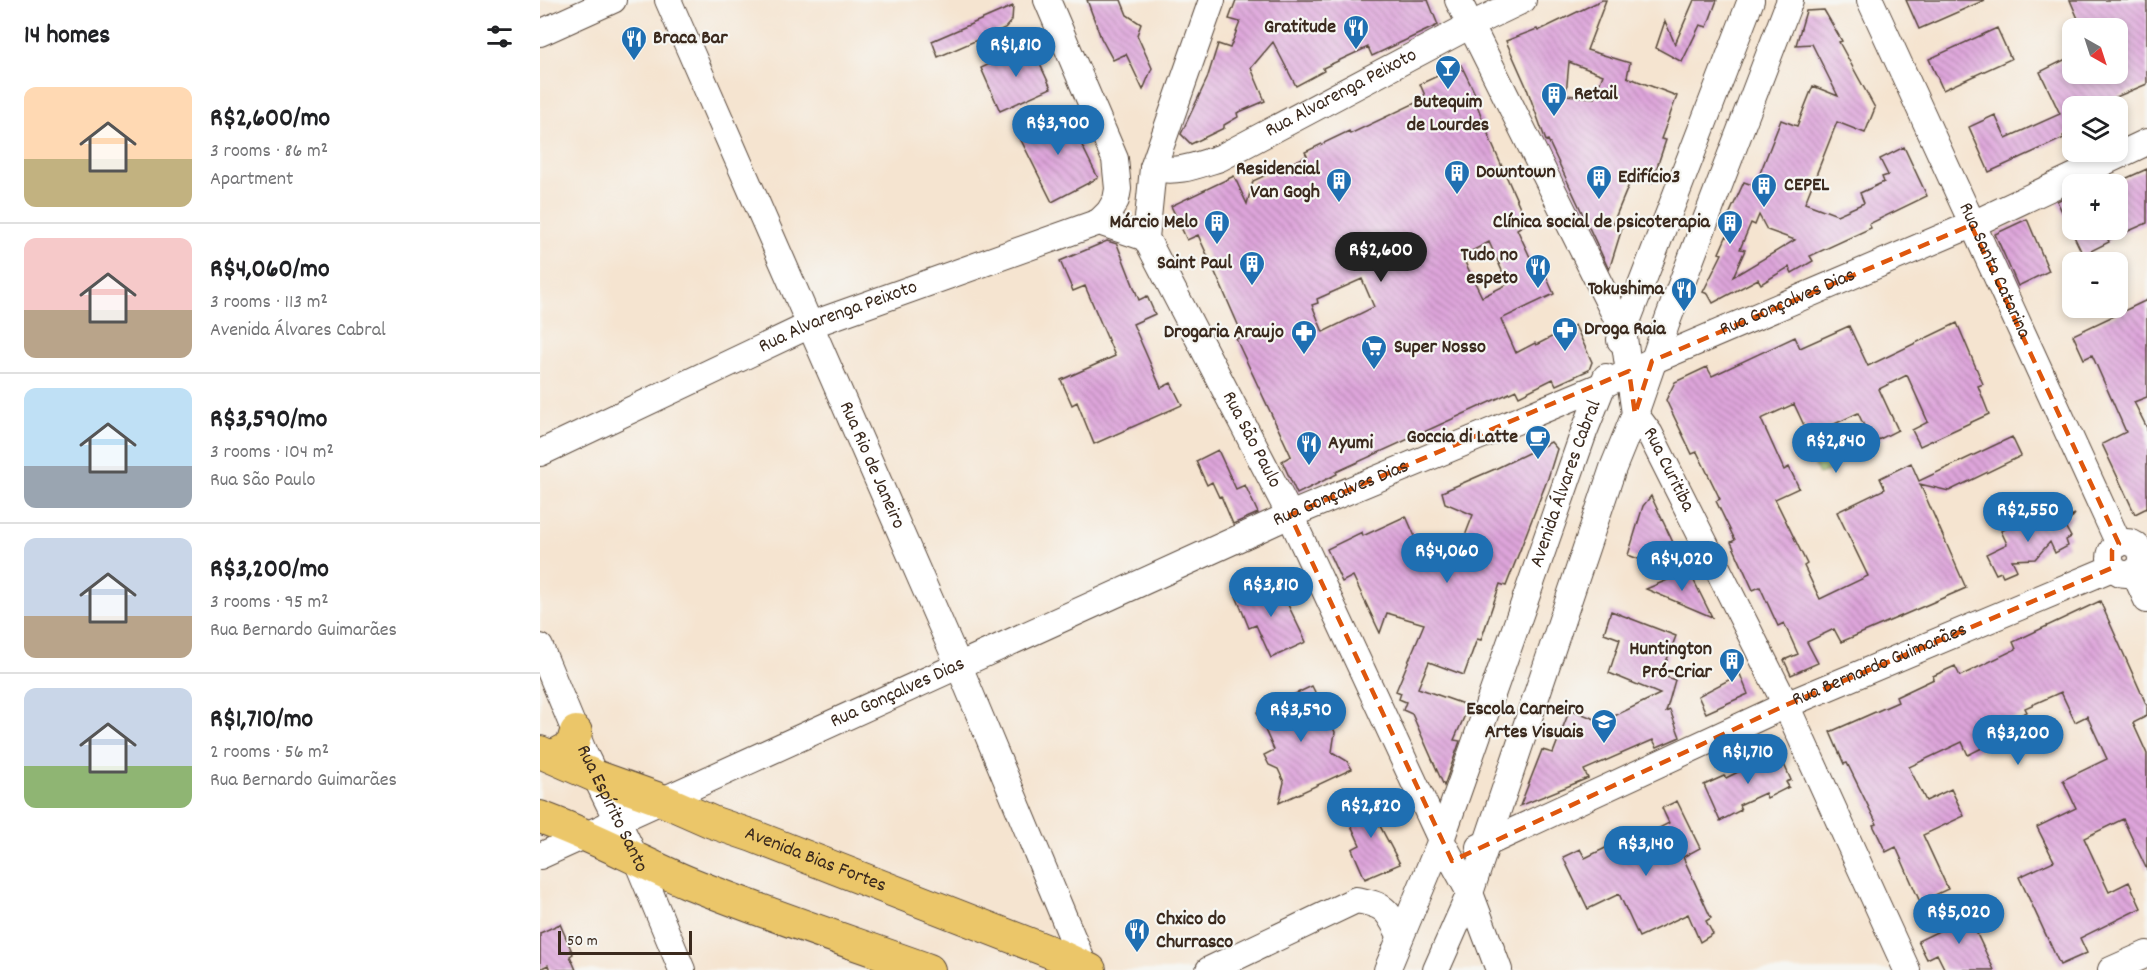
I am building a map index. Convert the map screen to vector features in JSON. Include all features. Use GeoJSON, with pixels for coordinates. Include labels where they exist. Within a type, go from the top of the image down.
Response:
{"type":"FeatureCollection","features":[{"type":"Feature","properties":{"kind":"main road"},"geometry":{"type":"LineString","coordinates":[[547,754],[572,746],[576,732]]}},
{"type":"Feature","properties":{"kind":"main road","name":"Avenida Bias Fortes"},"geometry":{"type":"LineString","coordinates":[[547,754],[595,776],[662,800],[712,822],[1075,957]]}},
{"type":"Feature","properties":{"kind":"main road"},"geometry":{"type":"LineString","coordinates":[[540,818],[585,835],[637,861],[690,883],[929,970]]}},
{"type":"Feature","properties":{"kind":"street"},"geometry":{"type":"LineString","coordinates":[[540,33],[613,0]]}},
{"type":"Feature","properties":{"kind":"street","name":"Rua Rio de Janeiro"},"geometry":{"type":"LineString","coordinates":[[668,0],[959,666],[1075,957]]}},
{"type":"Feature","properties":{"kind":"street"},"geometry":{"type":"LineString","coordinates":[[1047,0],[1115,159],[1118,189],[1116,200],[1099,222],[1146,238],[1153,168],[1212,0]]}},
{"type":"Feature","properties":{"kind":"street"},"geometry":{"type":"LineString","coordinates":[[1458,0],[1641,366]]}},
{"type":"Feature","properties":{"kind":"street","name":"Rua Alvarenga Peixoto"},"geometry":{"type":"LineString","coordinates":[[1153,168],[1171,171],[1187,169],[1220,158],[1471,25],[1523,0]]}},
{"type":"Feature","properties":{"kind":"street","name":"Avenida Álvares Cabral"},"geometry":{"type":"LineString","coordinates":[[1387,970],[1400,935],[1446,851],[1586,428],[1751,0]]}},
{"type":"Feature","properties":{"kind":"street","name":"Avenida Álvares Cabral"},"geometry":{"type":"LineString","coordinates":[[1436,970],[1470,893],[1613,468],[1635,414],[1641,366],[1790,0]]}},
{"type":"Feature","properties":{"kind":"street","name":"Rua Santa Catarina"},"geometry":{"type":"LineString","coordinates":[[1870,0],[1971,225],[2131,557],[2147,600]]}},
{"type":"Feature","properties":{"kind":"street","name":"Rua Gonçalves Dias"},"geometry":{"type":"LineString","coordinates":[[540,856],[1290,515],[1603,385],[1641,366],[1971,225],[2147,142]]}},
{"type":"Feature","properties":{"kind":"street","name":"Rua Alvarenga Peixoto"},"geometry":{"type":"LineString","coordinates":[[540,453],[810,325],[1099,222]]}},
{"type":"Feature","properties":{"kind":"street","name":"Rua São Paulo"},"geometry":{"type":"LineString","coordinates":[[1146,238],[1290,515],[1446,851],[1470,893],[1499,970]]}},
{"type":"Feature","properties":{"kind":"street"},"geometry":{"type":"LineString","coordinates":[[1586,428],[1635,414]]}},
{"type":"Feature","properties":{"kind":"street","name":"Rua Curitiba"},"geometry":{"type":"LineString","coordinates":[[1635,414],[1650,434],[1786,705],[1907,970]]}},
{"type":"Feature","properties":{"kind":"street","name":"Rua Bernardo Guimarães"},"geometry":{"type":"LineString","coordinates":[[1446,851],[1486,843],[1786,705],[2131,557]]}},
{"type":"Feature","properties":{"kind":"street","name":"Rua Espírito Santo"},"geometry":{"type":"LineString","coordinates":[[540,647],[595,776],[637,861],[682,970]]}},
{"type":"Feature","properties":{"kind":"street"},"geometry":{"type":"LineString","coordinates":[[1209,970],[1356,900],[1377,904],[1389,914],[1400,935]]}},
{"type":"Feature","properties":{"kind":"street"},"geometry":{"type":"LineString","coordinates":[[2111,970],[2147,954]]}},
{"type":"Feature","properties":{"kind":"highlighted area"},"geometry":{"type":"Polygon","coordinates":[[[1971,225],[2119,544],[2112,550],[2112,568],[1786,705],[1452,861],[1290,515],[1629,371],[1635,414],[1652,361],[1971,225]]]}},
{"type":"Feature","properties":{"kind":"green space"},"geometry":{"type":"Polygon","coordinates":[[[1820,436],[1834,468],[1819,474],[1805,442],[1820,436]]]}},
{"type":"Feature","properties":{"kind":"building"},"geometry":{"type":"Polygon","coordinates":[[[1087,0],[1121,0],[1127,15],[1141,24],[1137,35],[1152,68],[1143,90],[1126,54],[1113,60],[1101,38],[1087,0]]]}},
{"type":"Feature","properties":{"kind":"building"},"geometry":{"type":"Polygon","coordinates":[[[1236,0],[1428,0],[1438,25],[1372,56],[1368,47],[1323,68],[1324,71],[1296,86],[1273,42],[1251,68],[1265,101],[1237,113],[1238,117],[1224,125],[1224,128],[1191,144],[1181,134],[1207,79],[1218,44],[1230,48],[1240,22],[1229,19],[1236,0]]]}},
{"type":"Feature","properties":{"kind":"building"},"geometry":{"type":"Polygon","coordinates":[[[1606,0],[1587,50],[1630,63],[1627,77],[1677,96],[1661,139],[1666,140],[1652,182],[1633,175],[1613,223],[1623,225],[1609,270],[1548,140],[1546,141],[1526,86],[1506,41],[1537,29],[1538,31],[1606,0]],[[1569,62],[1566,95],[1594,98],[1603,75],[1569,62]]]}},
{"type":"Feature","properties":{"kind":"building"},"geometry":{"type":"Polygon","coordinates":[[[1694,0],[1717,0],[1707,27],[1700,25],[1682,62],[1656,48],[1665,21],[1675,44],[1694,0]]]}},
{"type":"Feature","properties":{"kind":"building"},"geometry":{"type":"Polygon","coordinates":[[[1906,0],[1985,0],[1919,29],[1906,0]]]}},
{"type":"Feature","properties":{"kind":"building"},"geometry":{"type":"Polygon","coordinates":[[[2070,0],[2147,0],[2147,84],[2119,96],[2062,96],[2062,139],[1989,172],[1969,127],[1995,115],[2006,138],[2060,114],[2040,72],[2062,61],[2062,84],[2128,84],[2128,18],[2078,18],[2070,0]]]}},
{"type":"Feature","properties":{"kind":"building"},"geometry":{"type":"Polygon","coordinates":[[[1013,6],[1012,20],[1005,28],[938,57],[932,41],[1013,6]]]}},
{"type":"Feature","properties":{"kind":"building"},"geometry":{"type":"Polygon","coordinates":[[[1824,10],[1875,108],[1865,133],[1837,122],[1805,203],[1837,215],[1864,203],[1860,193],[1884,182],[1882,177],[1888,175],[1880,159],[1904,147],[1927,196],[1869,224],[1871,228],[1810,256],[1813,261],[1792,273],[1789,267],[1761,284],[1758,279],[1713,303],[1708,294],[1703,292],[1722,254],[1719,253],[1735,217],[1729,215],[1744,182],[1755,186],[1781,120],[1797,126],[1813,86],[1838,96],[1812,44],[1796,45],[1806,11],[1824,10]],[[1759,215],[1755,225],[1751,223],[1740,249],[1745,250],[1733,277],[1795,240],[1767,230],[1759,215]]]}},
{"type":"Feature","properties":{"kind":"building"},"geometry":{"type":"Polygon","coordinates":[[[1997,28],[2011,59],[1943,90],[1929,59],[1997,28]]]}},
{"type":"Feature","properties":{"kind":"building"},"geometry":{"type":"Polygon","coordinates":[[[1031,45],[1051,88],[1000,111],[981,68],[1031,45]]]}},
{"type":"Feature","properties":{"kind":"building"},"geometry":{"type":"Polygon","coordinates":[[[1461,65],[1480,104],[1477,105],[1492,144],[1527,223],[1517,229],[1536,270],[1542,267],[1554,294],[1501,319],[1516,353],[1575,325],[1592,362],[1589,370],[1556,385],[1553,379],[1519,396],[1516,390],[1336,472],[1337,474],[1297,494],[1282,461],[1291,456],[1236,339],[1243,336],[1198,235],[1187,240],[1171,206],[1234,176],[1247,204],[1253,181],[1307,156],[1305,152],[1349,131],[1350,134],[1426,98],[1420,84],[1461,65]],[[1489,242],[1462,256],[1482,297],[1508,284],[1489,242]],[[1362,279],[1317,299],[1318,303],[1312,305],[1323,332],[1374,307],[1362,279]]]}},
{"type":"Feature","properties":{"kind":"building"},"geometry":{"type":"Polygon","coordinates":[[[1065,111],[1098,178],[1052,202],[1018,134],[1065,111]]]}},
{"type":"Feature","properties":{"kind":"building"},"geometry":{"type":"Polygon","coordinates":[[[2147,169],[2147,223],[2128,231],[2128,178],[2147,169]]]}},
{"type":"Feature","properties":{"kind":"building"},"geometry":{"type":"Polygon","coordinates":[[[2062,198],[2062,211],[2057,201],[2062,198]]]}},
{"type":"Feature","properties":{"kind":"building"},"geometry":{"type":"Polygon","coordinates":[[[2027,219],[2049,271],[2018,286],[1995,234],[2027,219]]]}},
{"type":"Feature","properties":{"kind":"building"},"geometry":{"type":"Polygon","coordinates":[[[2076,240],[2108,240],[2109,242],[2089,252],[2082,252],[2076,240]]]}},
{"type":"Feature","properties":{"kind":"building"},"geometry":{"type":"Polygon","coordinates":[[[1107,241],[1117,244],[1139,300],[1147,296],[1155,314],[1133,324],[1161,388],[1171,383],[1182,405],[1094,444],[1077,402],[1072,405],[1061,380],[1115,356],[1085,286],[1073,291],[1060,261],[1107,241]]]}},
{"type":"Feature","properties":{"kind":"building"},"geometry":{"type":"Polygon","coordinates":[[[2147,300],[2147,397],[2134,402],[2147,428],[2147,508],[2135,514],[2102,444],[2126,432],[2092,355],[2084,359],[2073,335],[2109,318],[2128,318],[2128,309],[2147,300]]]}},
{"type":"Feature","properties":{"kind":"building"},"geometry":{"type":"Polygon","coordinates":[[[1957,323],[1983,384],[1978,386],[1989,414],[1920,446],[1912,430],[1928,422],[1907,375],[1879,389],[1898,430],[1872,443],[1858,413],[1809,436],[1794,404],[1761,419],[1784,470],[1789,467],[1799,488],[1775,499],[1807,564],[1804,566],[1820,599],[1868,576],[1837,512],[1885,489],[1880,478],[1911,463],[1919,481],[2012,437],[2021,456],[1949,491],[1920,484],[1966,588],[1841,642],[1834,629],[1807,642],[1818,663],[1791,675],[1784,660],[1798,654],[1784,623],[1778,626],[1760,587],[1753,590],[1731,542],[1735,540],[1716,501],[1720,499],[1697,452],[1692,454],[1666,400],[1675,382],[1707,367],[1712,376],[1795,337],[1800,348],[1849,326],[1868,366],[1957,323]]]}},
{"type":"Feature","properties":{"kind":"building"},"geometry":{"type":"Polygon","coordinates":[[[1551,442],[1557,449],[1548,478],[1506,586],[1500,584],[1481,640],[1477,639],[1464,675],[1429,662],[1418,688],[1469,706],[1454,740],[1460,741],[1444,786],[1412,714],[1403,710],[1406,702],[1399,699],[1401,693],[1396,691],[1424,624],[1387,613],[1380,633],[1353,576],[1342,582],[1327,549],[1362,532],[1363,536],[1406,516],[1416,539],[1458,554],[1473,515],[1445,503],[1442,492],[1551,442]]]}},
{"type":"Feature","properties":{"kind":"building"},"geometry":{"type":"Polygon","coordinates":[[[1218,450],[1236,489],[1245,485],[1258,513],[1233,524],[1221,496],[1219,497],[1212,482],[1207,485],[1196,461],[1218,450]]]}},
{"type":"Feature","properties":{"kind":"building"},"geometry":{"type":"Polygon","coordinates":[[[1651,496],[1686,570],[1644,553],[1641,560],[1628,555],[1643,506],[1651,496]]]}},
{"type":"Feature","properties":{"kind":"building"},"geometry":{"type":"Polygon","coordinates":[[[2075,514],[2065,526],[2071,537],[2066,540],[2068,546],[2055,553],[2050,542],[2035,559],[2012,560],[2017,570],[2003,576],[2001,572],[1996,574],[1986,554],[2007,544],[2001,531],[2037,515],[2044,529],[2075,514]]]}},
{"type":"Feature","properties":{"kind":"building"},"geometry":{"type":"Polygon","coordinates":[[[1689,571],[1712,617],[1646,589],[1689,571]]]}},
{"type":"Feature","properties":{"kind":"building"},"geometry":{"type":"Polygon","coordinates":[[[1275,578],[1306,642],[1271,658],[1256,625],[1249,628],[1236,596],[1275,578]]]}},
{"type":"Feature","properties":{"kind":"building"},"geometry":{"type":"Polygon","coordinates":[[[2100,601],[2147,706],[2147,716],[2133,723],[2147,754],[2147,870],[2123,819],[2084,838],[2109,892],[2129,882],[2141,908],[2080,938],[2087,953],[2060,965],[2019,877],[2054,861],[2037,827],[2076,808],[2063,780],[2107,759],[2087,716],[2075,722],[2061,692],[2025,708],[2027,712],[1985,732],[1990,744],[1968,755],[1962,742],[1909,767],[1926,801],[1951,789],[1964,816],[1923,835],[1948,889],[1920,902],[1896,847],[1886,852],[1873,825],[1877,824],[1847,763],[1844,764],[1830,732],[1898,702],[1896,697],[1955,666],[1960,676],[2016,649],[2013,642],[2100,601]]]}},
{"type":"Feature","properties":{"kind":"building"},"geometry":{"type":"Polygon","coordinates":[[[1611,611],[1676,636],[1661,675],[1675,680],[1666,712],[1670,710],[1680,737],[1657,747],[1653,740],[1584,770],[1588,778],[1520,806],[1542,750],[1553,753],[1570,709],[1602,722],[1660,694],[1609,673],[1620,639],[1604,633],[1611,611]]]}},
{"type":"Feature","properties":{"kind":"building","name":"Huntington Pró-Criar"},"geometry":{"type":"Polygon","coordinates":[[[1740,674],[1748,694],[1706,713],[1698,696],[1740,674]]]}},
{"type":"Feature","properties":{"kind":"building"},"geometry":{"type":"Polygon","coordinates":[[[1312,686],[1335,732],[1332,752],[1347,761],[1352,769],[1279,803],[1284,782],[1278,769],[1269,765],[1264,755],[1274,750],[1257,712],[1312,686]]]}},
{"type":"Feature","properties":{"kind":"building"},"geometry":{"type":"Polygon","coordinates":[[[1773,751],[1779,753],[1791,780],[1786,782],[1789,787],[1767,798],[1765,793],[1739,805],[1741,810],[1720,821],[1704,785],[1724,776],[1726,778],[1752,765],[1750,762],[1773,751]]]}},
{"type":"Feature","properties":{"kind":"building"},"geometry":{"type":"Polygon","coordinates":[[[1376,797],[1385,819],[1378,822],[1400,864],[1365,879],[1352,849],[1360,845],[1345,812],[1376,797]]]}},
{"type":"Feature","properties":{"kind":"building"},"geometry":{"type":"Polygon","coordinates":[[[1677,801],[1700,848],[1683,857],[1711,918],[1706,921],[1713,934],[1700,942],[1688,914],[1639,937],[1619,894],[1588,909],[1563,857],[1580,849],[1585,858],[1626,838],[1629,844],[1669,823],[1662,808],[1677,801]]]}},
{"type":"Feature","properties":{"kind":"building"},"geometry":{"type":"Polygon","coordinates":[[[1980,911],[1989,928],[1977,934],[1994,970],[1945,970],[1937,954],[1927,959],[1918,941],[1980,911]]]}},
{"type":"Feature","properties":{"kind":"building"},"geometry":{"type":"Polygon","coordinates":[[[560,924],[573,954],[570,956],[576,970],[550,970],[548,965],[540,969],[540,933],[560,924]]]}},
{"type":"Feature","properties":{"kind":"place","name":"Gratitude"},"geometry":{"type":"Point","coordinates":[1356,51]}},
{"type":"Feature","properties":{"kind":"place","name":"Braca Bar"},"geometry":{"type":"Point","coordinates":[634,62]}},
{"type":"Feature","properties":{"kind":"place","name":"Butequim de Lourdes"},"geometry":{"type":"Point","coordinates":[1448,91]}},
{"type":"Feature","properties":{"kind":"place","name":"Retail"},"geometry":{"type":"Point","coordinates":[1554,118]}},
{"type":"Feature","properties":{"kind":"place","name":"Downtown"},"geometry":{"type":"Point","coordinates":[1457,196]}},
{"type":"Feature","properties":{"kind":"place","name":"Edifício3"},"geometry":{"type":"Point","coordinates":[1599,201]}},
{"type":"Feature","properties":{"kind":"place","name":"Residencial Van Gogh"},"geometry":{"type":"Point","coordinates":[1339,204]}},
{"type":"Feature","properties":{"kind":"place","name":"CEPEL"},"geometry":{"type":"Point","coordinates":[1764,209]}},
{"type":"Feature","properties":{"kind":"place","name":"Márcio Melo"},"geometry":{"type":"Point","coordinates":[1217,246]}},
{"type":"Feature","properties":{"kind":"place","name":"Clínica social de psicoterapia"},"geometry":{"type":"Point","coordinates":[1730,246]}},
{"type":"Feature","properties":{"kind":"place","name":"Saint Paul"},"geometry":{"type":"Point","coordinates":[1252,287]}},
{"type":"Feature","properties":{"kind":"place","name":"Tudo no espeto"},"geometry":{"type":"Point","coordinates":[1538,290]}},
{"type":"Feature","properties":{"kind":"place","name":"Tokushima"},"geometry":{"type":"Point","coordinates":[1684,313]}},
{"type":"Feature","properties":{"kind":"place","name":"Droga Raia"},"geometry":{"type":"Point","coordinates":[1565,353]}},
{"type":"Feature","properties":{"kind":"place","name":"Drogaria Araujo"},"geometry":{"type":"Point","coordinates":[1304,356]}},
{"type":"Feature","properties":{"kind":"place","name":"Super Nosso"},"geometry":{"type":"Point","coordinates":[1374,371]}},
{"type":"Feature","properties":{"kind":"place","name":"Goccia di Latte"},"geometry":{"type":"Point","coordinates":[1538,461]}},
{"type":"Feature","properties":{"kind":"place","name":"Ayumi"},"geometry":{"type":"Point","coordinates":[1309,467]}},
{"type":"Feature","properties":{"kind":"place","name":"Huntington Pró-Criar"},"geometry":{"type":"Point","coordinates":[1732,684]}},
{"type":"Feature","properties":{"kind":"place","name":"Escola Carneiro Artes Visuais"},"geometry":{"type":"Point","coordinates":[1604,745]}},
{"type":"Feature","properties":{"kind":"place","name":"Chxico do Churrasco"},"geometry":{"type":"Point","coordinates":[1137,954]}}]}
